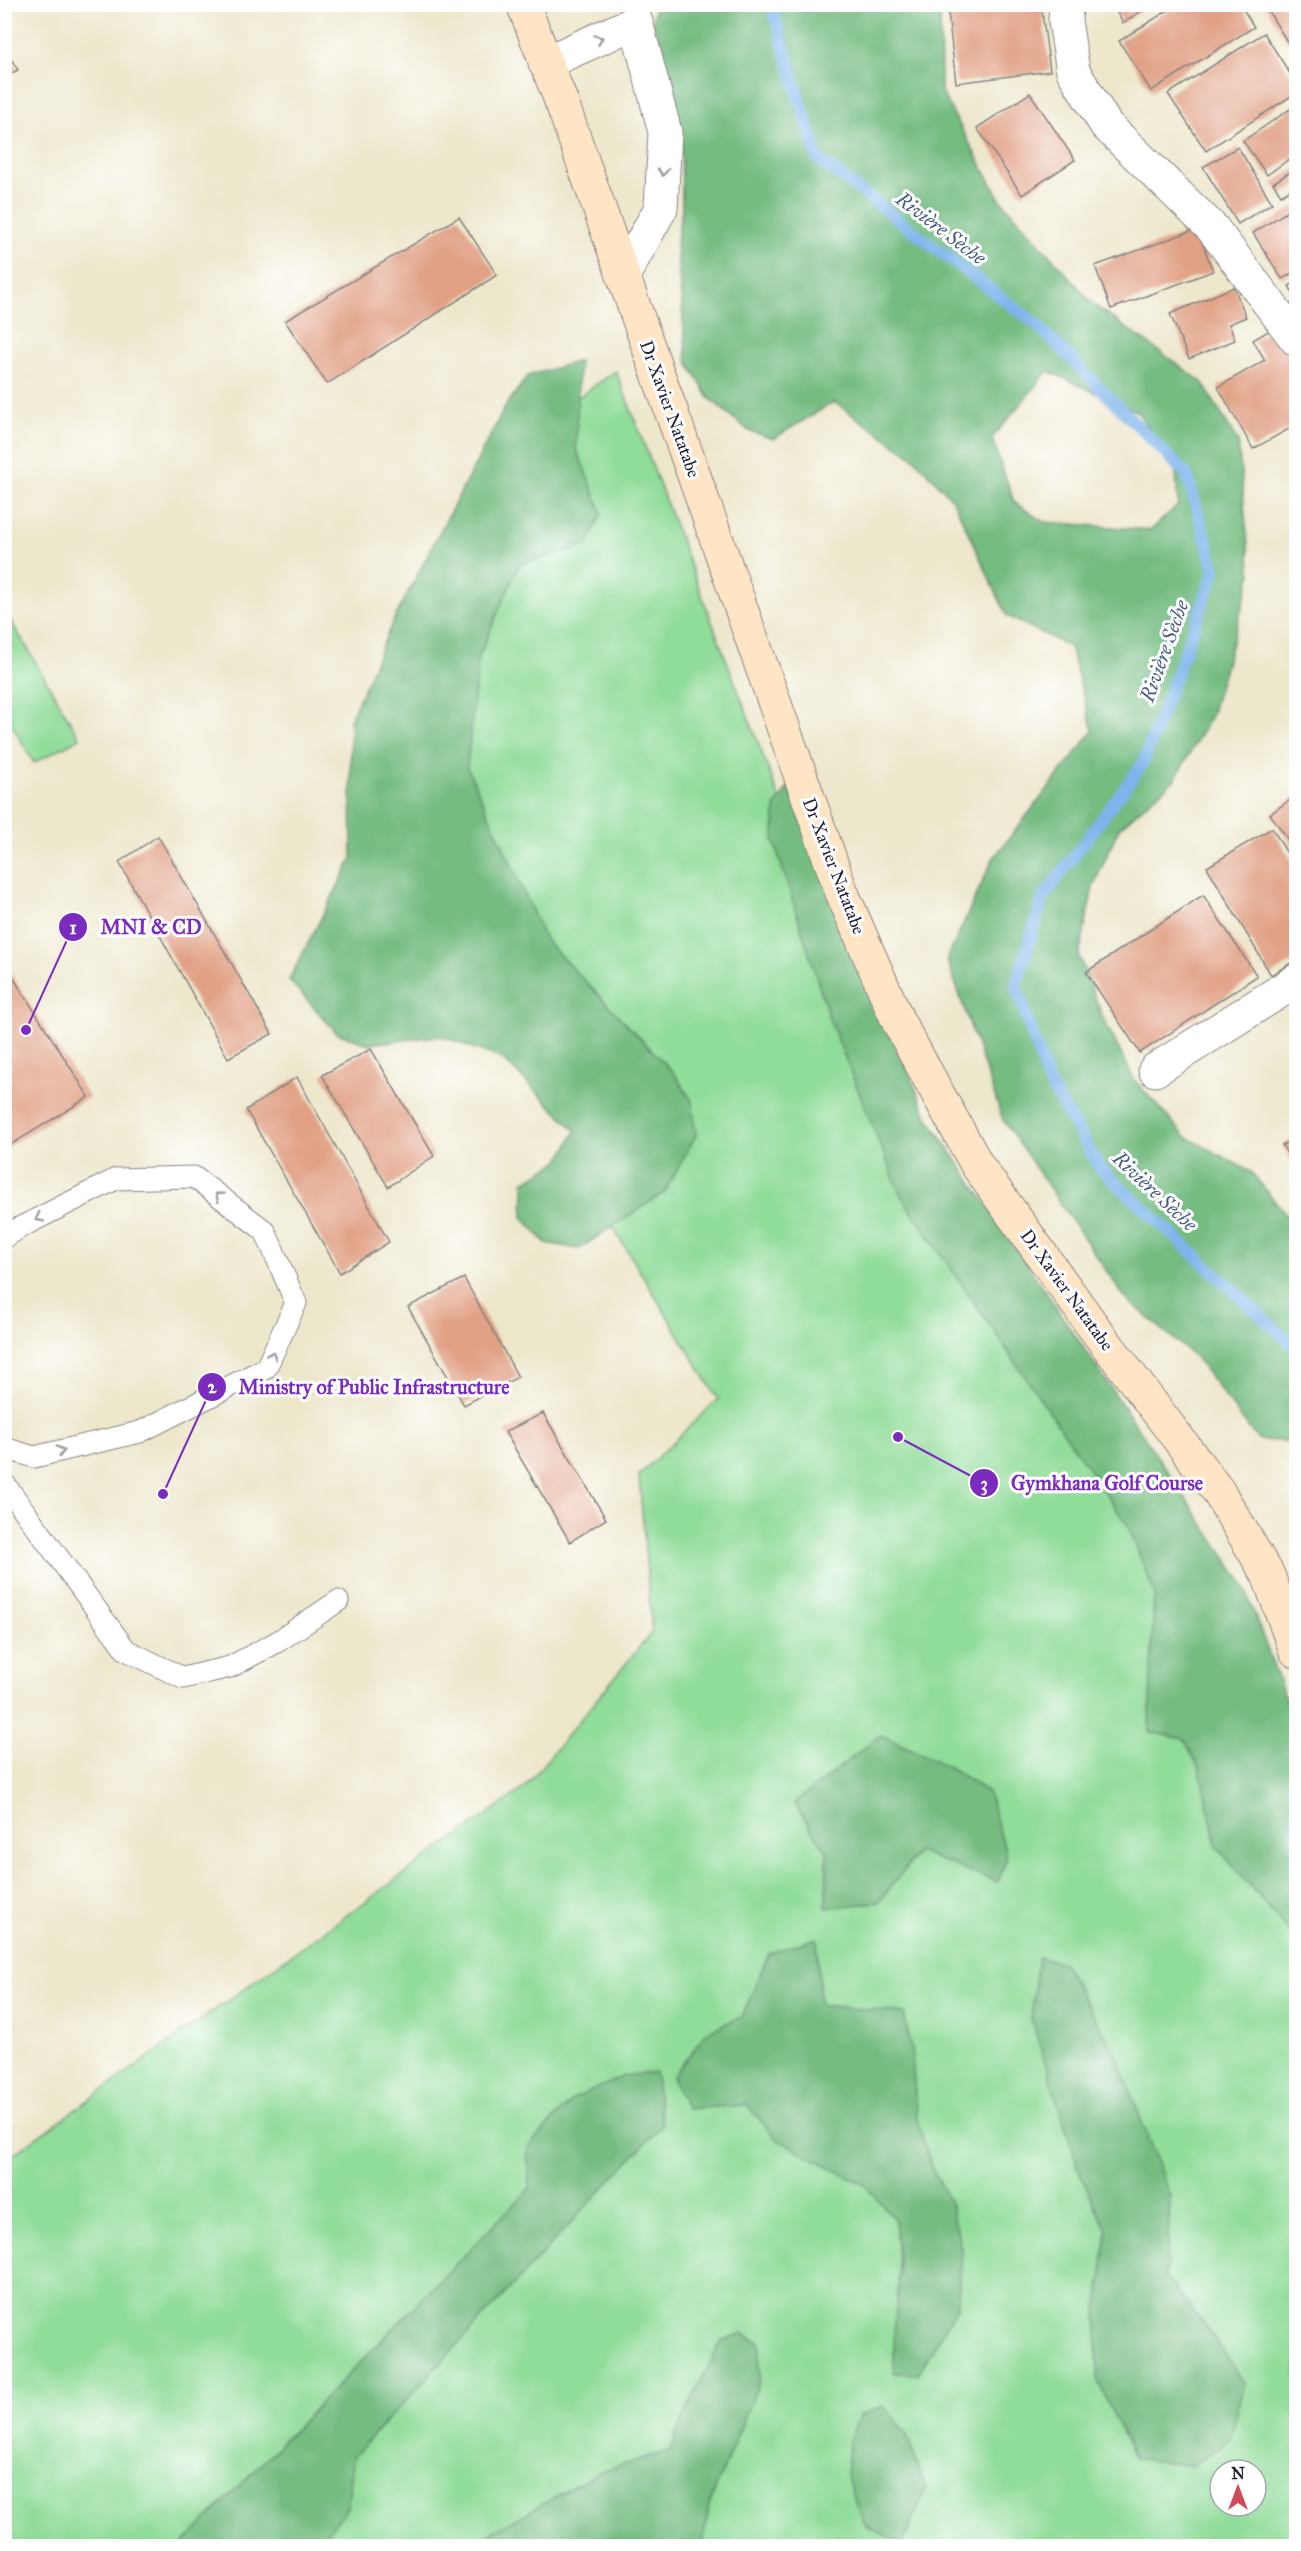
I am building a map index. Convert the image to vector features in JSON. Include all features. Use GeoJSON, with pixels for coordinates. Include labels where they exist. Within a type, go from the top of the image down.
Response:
{"type":"FeatureCollection","features":[{"type":"Feature","properties":{"kind":"main road","name":"Dr Xavier Natatabe"},"geometry":{"type":"LineString","coordinates":[[523,4],[623,276],[842,893],[898,1021],[977,1165],[1095,1329],[1218,1491],[1268,1575],[1296,1651]]}},
{"type":"Feature","properties":{"kind":"street"},"geometry":{"type":"LineString","coordinates":[[1066,4],[1065,21],[1072,71],[1106,125],[1213,229],[1296,339]]}},
{"type":"Feature","properties":{"kind":"street"},"geometry":{"type":"LineString","coordinates":[[545,63],[636,13],[665,132],[662,208],[623,276]]}},
{"type":"Feature","properties":{"kind":"street"},"geometry":{"type":"LineString","coordinates":[[1155,1070],[1296,981]]}},
{"type":"Feature","properties":{"kind":"lane"},"geometry":{"type":"LineString","coordinates":[[4,1238],[19,1228],[116,1179],[194,1177],[265,1231],[296,1303],[266,1368],[140,1432],[34,1457],[4,1448]]}},
{"type":"Feature","properties":{"kind":"lane"},"geometry":{"type":"LineString","coordinates":[[4,1483],[126,1650],[183,1678],[230,1667],[277,1642],[338,1601]]}},
{"type":"Feature","properties":{"kind":"green space"},"geometry":{"type":"Polygon","coordinates":[[[655,5],[940,5],[941,91],[1000,199],[1093,304],[1202,382],[1238,442],[1251,576],[1211,716],[1175,779],[1119,828],[1093,887],[1079,956],[1103,1018],[1135,1081],[1185,1136],[1251,1172],[1296,1227],[1296,1442],[1258,1440],[1195,1357],[1125,1298],[1003,1120],[947,959],[993,859],[1093,731],[1070,647],[1007,616],[953,500],[914,458],[834,402],[773,439],[749,431],[709,398],[687,361],[676,244],[682,209],[681,139],[651,34],[655,5]],[[1048,371],[992,438],[1014,502],[1044,522],[1151,530],[1178,505],[1176,472],[1138,412],[1048,371]]]}},
{"type":"Feature","properties":{"kind":"green space"},"geometry":{"type":"Polygon","coordinates":[[[579,361],[576,448],[602,513],[587,545],[519,564],[478,659],[467,767],[546,941],[673,1072],[692,1101],[696,1135],[665,1192],[579,1249],[546,1243],[523,1218],[524,1182],[559,1161],[576,1131],[503,1059],[441,1036],[368,1044],[337,1033],[289,980],[352,859],[350,720],[393,621],[507,404],[528,376],[579,361]]]}},
{"type":"Feature","properties":{"kind":"green space"},"geometry":{"type":"Polygon","coordinates":[[[616,371],[908,1135],[1296,1783],[1296,2546],[5,2546],[4,2161],[524,1788],[652,1632],[639,1475],[718,1399],[586,1183],[618,1129],[374,700],[496,454],[616,371]]]}},
{"type":"Feature","properties":{"kind":"green space"},"geometry":{"type":"Polygon","coordinates":[[[4,609],[80,738],[34,763],[5,713],[4,609]]]}},
{"type":"Feature","properties":{"kind":"green space"},"geometry":{"type":"Polygon","coordinates":[[[788,787],[928,1118],[1243,1583],[1296,1727],[1296,1940],[1217,1847],[1200,1770],[1184,1739],[1149,1732],[1154,1592],[1128,1526],[901,1196],[830,1021],[774,841],[775,807],[788,787]]]}},
{"type":"Feature","properties":{"kind":"green space"},"geometry":{"type":"Polygon","coordinates":[[[881,1735],[949,1767],[988,1792],[1007,1857],[998,1882],[918,1852],[879,1902],[826,1908],[827,1852],[794,1803],[881,1735]]]}},
{"type":"Feature","properties":{"kind":"green space"},"geometry":{"type":"Polygon","coordinates":[[[817,1938],[820,2005],[904,2013],[912,2055],[917,2119],[931,2166],[951,2205],[962,2253],[957,2308],[918,2374],[894,2373],[894,2334],[899,2274],[895,2220],[865,2185],[776,2139],[747,2105],[687,2109],[672,2077],[708,2031],[742,2017],[769,1953],[817,1938]]]}},
{"type":"Feature","properties":{"kind":"green space"},"geometry":{"type":"Polygon","coordinates":[[[1038,1957],[1063,1963],[1117,2055],[1170,2197],[1166,2277],[1207,2328],[1245,2384],[1230,2439],[1193,2466],[1134,2458],[1097,2379],[1097,2315],[1107,2230],[1080,2174],[1031,2018],[1038,1957]]]}},
{"type":"Feature","properties":{"kind":"green space"},"geometry":{"type":"Polygon","coordinates":[[[655,2072],[662,2125],[354,2456],[347,2508],[316,2546],[181,2546],[529,2189],[527,2148],[573,2099],[624,2076],[655,2072]]]}},
{"type":"Feature","properties":{"kind":"green space"},"geometry":{"type":"Polygon","coordinates":[[[743,2333],[760,2343],[759,2382],[709,2505],[703,2546],[468,2546],[601,2471],[669,2451],[722,2340],[743,2333]]]}},
{"type":"Feature","properties":{"kind":"green space"},"geometry":{"type":"Polygon","coordinates":[[[883,2406],[906,2433],[926,2489],[903,2543],[865,2526],[846,2476],[850,2438],[859,2416],[883,2406]]]}},
{"type":"Feature","properties":{"kind":"building"},"geometry":{"type":"Polygon","coordinates":[[[947,4],[1041,4],[1050,71],[956,83],[947,4]]]}},
{"type":"Feature","properties":{"kind":"building"},"geometry":{"type":"Polygon","coordinates":[[[1112,4],[1152,4],[1123,23],[1112,4]]]}},
{"type":"Feature","properties":{"kind":"building"},"geometry":{"type":"Polygon","coordinates":[[[1178,4],[1240,4],[1254,27],[1151,91],[1119,41],[1178,4]]]}},
{"type":"Feature","properties":{"kind":"building"},"geometry":{"type":"Polygon","coordinates":[[[1264,4],[1296,4],[1296,51],[1294,53],[1264,4]]]}},
{"type":"Feature","properties":{"kind":"building"},"geometry":{"type":"Polygon","coordinates":[[[1264,33],[1296,83],[1296,93],[1206,151],[1168,94],[1264,33]]]}},
{"type":"Feature","properties":{"kind":"building"},"geometry":{"type":"Polygon","coordinates":[[[4,48],[18,70],[4,78],[4,48]]]}},
{"type":"Feature","properties":{"kind":"building"},"geometry":{"type":"Polygon","coordinates":[[[1030,93],[1075,160],[1022,195],[977,128],[1030,93]]]}},
{"type":"Feature","properties":{"kind":"building"},"geometry":{"type":"Polygon","coordinates":[[[1296,105],[1296,154],[1267,175],[1243,141],[1296,105]]]}},
{"type":"Feature","properties":{"kind":"building"},"geometry":{"type":"Polygon","coordinates":[[[1238,147],[1272,203],[1238,224],[1203,167],[1238,147]]]}},
{"type":"Feature","properties":{"kind":"building"},"geometry":{"type":"Polygon","coordinates":[[[1296,168],[1296,186],[1281,195],[1273,183],[1296,168]]]}},
{"type":"Feature","properties":{"kind":"building"},"geometry":{"type":"Polygon","coordinates":[[[1296,206],[1296,271],[1282,279],[1253,233],[1296,206]]]}},
{"type":"Feature","properties":{"kind":"building"},"geometry":{"type":"Polygon","coordinates":[[[459,217],[497,275],[327,384],[285,321],[459,217]]]}},
{"type":"Feature","properties":{"kind":"building"},"geometry":{"type":"Polygon","coordinates":[[[1197,229],[1213,271],[1111,309],[1095,266],[1197,229]]]}},
{"type":"Feature","properties":{"kind":"building"},"geometry":{"type":"Polygon","coordinates":[[[1296,282],[1296,298],[1289,286],[1296,282]]]}},
{"type":"Feature","properties":{"kind":"building"},"geometry":{"type":"Polygon","coordinates":[[[1234,287],[1246,317],[1229,324],[1235,340],[1189,359],[1170,314],[1234,287]]]}},
{"type":"Feature","properties":{"kind":"building"},"geometry":{"type":"Polygon","coordinates":[[[1277,326],[1296,360],[1296,425],[1253,449],[1218,387],[1265,360],[1253,340],[1277,326]]]}},
{"type":"Feature","properties":{"kind":"building"},"geometry":{"type":"Polygon","coordinates":[[[1296,796],[1296,846],[1294,848],[1270,814],[1296,796]]]}},
{"type":"Feature","properties":{"kind":"building"},"geometry":{"type":"Polygon","coordinates":[[[1272,828],[1296,868],[1296,960],[1271,975],[1207,867],[1272,828]]]}},
{"type":"Feature","properties":{"kind":"building"},"geometry":{"type":"Polygon","coordinates":[[[158,836],[272,1034],[228,1058],[119,862],[158,836]]]}},
{"type":"Feature","properties":{"kind":"building"},"geometry":{"type":"Polygon","coordinates":[[[1203,895],[1257,976],[1140,1053],[1086,972],[1203,895]]]}},
{"type":"Feature","properties":{"kind":"building"},"geometry":{"type":"Polygon","coordinates":[[[4,963],[89,1097],[4,1149],[4,963]]]}},
{"type":"Feature","properties":{"kind":"building"},"geometry":{"type":"Polygon","coordinates":[[[371,1049],[434,1156],[388,1187],[322,1075],[371,1049]]]}},
{"type":"Feature","properties":{"kind":"building"},"geometry":{"type":"Polygon","coordinates":[[[297,1077],[389,1242],[340,1273],[246,1110],[297,1077]]]}},
{"type":"Feature","properties":{"kind":"building"},"geometry":{"type":"Polygon","coordinates":[[[1296,1136],[1296,1168],[1282,1145],[1296,1136]]]}},
{"type":"Feature","properties":{"kind":"building"},"geometry":{"type":"Polygon","coordinates":[[[464,1278],[518,1377],[464,1405],[408,1307],[464,1278]]]}},
{"type":"Feature","properties":{"kind":"building"},"geometry":{"type":"Polygon","coordinates":[[[543,1413],[606,1519],[570,1542],[505,1432],[543,1413]]]}},
{"type":"Feature","properties":{"kind":"waterway","name":"Rivière Sèche"},"geometry":{"type":"LineString","coordinates":[[771,4],[818,159],[1036,324],[1187,475],[1215,571],[1143,763],[1043,898],[1016,985],[1048,1081],[1100,1168],[1296,1348]]}},
{"type":"Feature","properties":{"kind":"place","name":"MNI & CD"},"geometry":{"type":"Point","coordinates":[26,1030]}},
{"type":"Feature","properties":{"kind":"place","name":"Gymkhana Golf Course"},"geometry":{"type":"Point","coordinates":[898,1437]}},
{"type":"Feature","properties":{"kind":"place","name":"Ministry of Public Infrastructure"},"geometry":{"type":"Point","coordinates":[163,1494]}}]}
